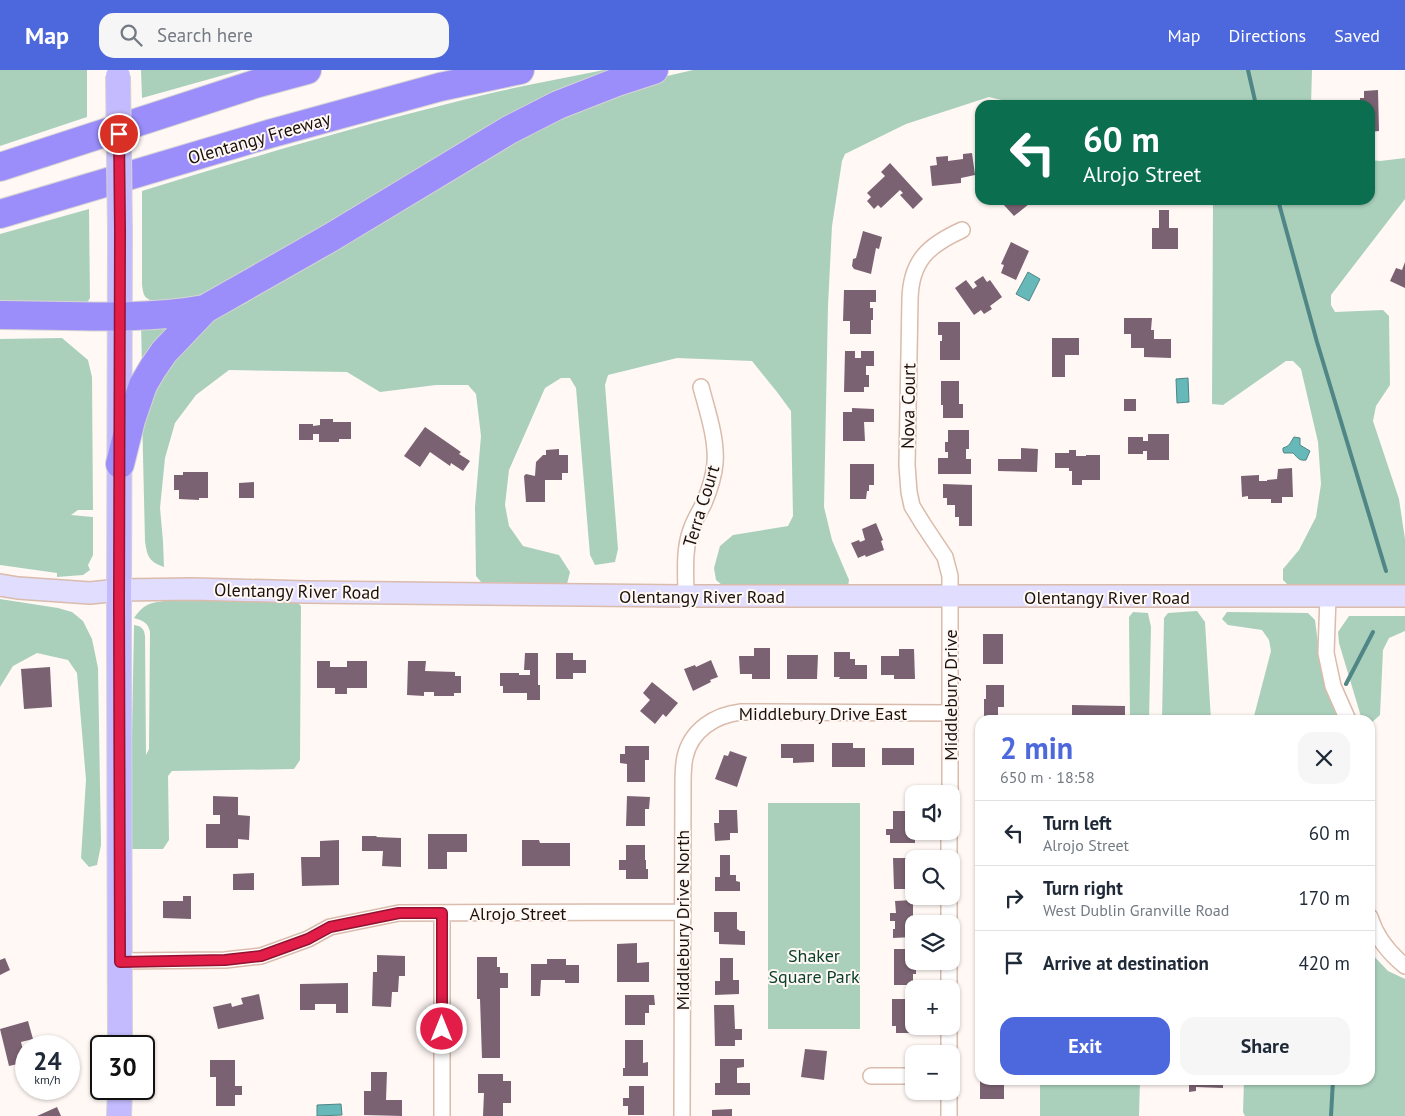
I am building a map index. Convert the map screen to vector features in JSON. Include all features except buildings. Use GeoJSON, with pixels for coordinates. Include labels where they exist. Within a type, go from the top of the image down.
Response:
{"type":"FeatureCollection","features":[{"type":"Feature","properties":{"kind":"highway"},"geometry":{"type":"LineString","coordinates":[[0,166],[255,84],[307,70]]}},
{"type":"Feature","properties":{"kind":"highway","name":"Olentangy Freeway"},"geometry":{"type":"LineString","coordinates":[[0,214],[269,134],[440,87],[520,70]]}},
{"type":"Feature","properties":{"kind":"highway"},"geometry":{"type":"LineString","coordinates":[[120,464],[131,420],[143,385],[149,374],[164,352],[205,309],[330,238],[509,130],[558,105],[654,70]]}},
{"type":"Feature","properties":{"kind":"highway"},"geometry":{"type":"LineString","coordinates":[[0,315],[120,316],[180,314],[205,309]]}},
{"type":"Feature","properties":{"kind":"main road"},"geometry":{"type":"LineString","coordinates":[[118,73],[120,230],[120,1035]]}},
{"type":"Feature","properties":{"kind":"main road","name":"Olentangy River Road"},"geometry":{"type":"LineString","coordinates":[[0,585],[75,593],[119,590],[193,589],[686,596],[1405,596]]}},
{"type":"Feature","properties":{"kind":"main road"},"geometry":{"type":"LineString","coordinates":[[119,1116],[120,1100]]}},
{"type":"Feature","properties":{"kind":"street","name":"Nova Court"},"geometry":{"type":"LineString","coordinates":[[950,596],[950,576],[945,558],[912,506],[909,492],[910,289],[914,272],[923,257],[943,239],[962,230]]}},
{"type":"Feature","properties":{"kind":"street","name":"Terra Court"},"geometry":{"type":"LineString","coordinates":[[686,596],[686,548],[692,527],[713,478],[716,460],[714,442],[701,387]]}},
{"type":"Feature","properties":{"kind":"street","name":"Middlebury Drive"},"geometry":{"type":"LineString","coordinates":[[950,596],[950,785]]}},
{"type":"Feature","properties":{"kind":"street"},"geometry":{"type":"LineString","coordinates":[[1328,597],[1326,653],[1333,686],[1346,715]]}},
{"type":"Feature","properties":{"kind":"street","name":"Middlebury Drive East"},"geometry":{"type":"LineString","coordinates":[[700,729],[719,717],[741,712],[950,713]]}},
{"type":"Feature","properties":{"kind":"street","name":"Middlebury Drive North"},"geometry":{"type":"LineString","coordinates":[[682,1116],[684,768],[688,747],[700,729]]}},
{"type":"Feature","properties":{"kind":"street","name":"Alrojo Street"},"geometry":{"type":"LineString","coordinates":[[120,962],[225,960],[261,956],[308,939],[330,927],[399,913],[682,912]]}},
{"type":"Feature","properties":{"kind":"street"},"geometry":{"type":"LineString","coordinates":[[442,913],[442,1116]]}},
{"type":"Feature","properties":{"kind":"street"},"geometry":{"type":"LineString","coordinates":[[1375,929],[1386,948],[1405,966]]}},
{"type":"Feature","properties":{"kind":"street"},"geometry":{"type":"LineString","coordinates":[[871,1076],[905,1076]]}},
{"type":"Feature","properties":{"kind":"street"},"geometry":{"type":"LineString","coordinates":[[949,1100],[949,1116]]}},
{"type":"Feature","properties":{"kind":"green space"},"geometry":{"type":"Polygon","coordinates":[[[0,70],[87,70],[87,117],[0,146],[0,70]]]}},
{"type":"Feature","properties":{"kind":"green space"},"geometry":{"type":"Polygon","coordinates":[[[141,70],[242,70],[142,98],[141,70]]]}},
{"type":"Feature","properties":{"kind":"green space"},"geometry":{"type":"Polygon","coordinates":[[[604,70],[615,70],[204,293],[181,300],[166,301],[153,301],[144,295],[142,285],[142,191],[274,151],[407,114],[496,92],[604,70]]]}},
{"type":"Feature","properties":{"kind":"green space"},"geometry":{"type":"Polygon","coordinates":[[[693,70],[1312,70],[1311,100],[1001,100],[989,97],[906,124],[845,154],[842,161],[832,226],[828,306],[824,507],[832,540],[849,580],[848,587],[728,590],[716,580],[714,568],[720,546],[733,535],[788,526],[793,516],[791,411],[752,361],[677,358],[608,375],[605,385],[618,549],[615,562],[595,565],[590,555],[576,388],[570,378],[561,378],[545,388],[509,470],[505,505],[509,526],[523,546],[559,555],[570,572],[567,584],[481,582],[476,576],[475,507],[481,436],[476,394],[468,385],[436,385],[380,392],[347,372],[229,370],[196,395],[175,423],[165,458],[160,508],[164,567],[152,561],[145,541],[142,412],[147,397],[202,325],[246,303],[443,176],[516,134],[637,83],[693,70]]]}},
{"type":"Feature","properties":{"kind":"green space"},"geometry":{"type":"Polygon","coordinates":[[[1405,158],[1405,199],[1331,295],[1331,305],[1335,312],[1383,310],[1389,316],[1390,385],[1376,406],[1373,421],[1399,499],[1405,539],[1405,585],[1287,584],[1283,580],[1283,569],[1299,550],[1316,517],[1321,484],[1318,442],[1301,369],[1293,361],[1286,361],[1223,405],[1212,404],[1213,205],[1375,205],[1375,160],[1405,158]]]}},
{"type":"Feature","properties":{"kind":"green space"},"geometry":{"type":"Polygon","coordinates":[[[89,209],[90,298],[85,306],[0,308],[0,234],[89,209]]]}},
{"type":"Feature","properties":{"kind":"green space"},"geometry":{"type":"Polygon","coordinates":[[[176,323],[142,368],[141,324],[176,323]]]}},
{"type":"Feature","properties":{"kind":"green space"},"geometry":{"type":"Polygon","coordinates":[[[62,338],[88,360],[92,377],[93,510],[78,510],[71,515],[93,517],[93,555],[88,565],[90,570],[83,575],[57,577],[57,573],[0,565],[0,339],[62,338]]]}},
{"type":"Feature","properties":{"kind":"green space"},"geometry":{"type":"Polygon","coordinates":[[[0,599],[72,612],[83,621],[92,639],[98,668],[101,845],[97,865],[89,867],[81,858],[86,780],[77,673],[68,660],[37,653],[13,666],[0,687],[0,599]]]}},
{"type":"Feature","properties":{"kind":"green space"},"geometry":{"type":"Polygon","coordinates":[[[165,601],[296,601],[301,606],[300,760],[294,769],[172,771],[168,776],[169,840],[163,849],[132,849],[131,787],[134,625],[142,628],[145,636],[146,755],[149,749],[150,632],[145,622],[134,618],[147,605],[165,601]]]}},
{"type":"Feature","properties":{"kind":"green space"},"geometry":{"type":"Polygon","coordinates":[[[1197,611],[1205,622],[1211,715],[1162,715],[1164,618],[1168,613],[1197,611]]]}},
{"type":"Feature","properties":{"kind":"green space"},"geometry":{"type":"Polygon","coordinates":[[[1133,612],[1148,613],[1151,627],[1149,715],[1130,715],[1129,617],[1133,612]]]}},
{"type":"Feature","properties":{"kind":"green space"},"geometry":{"type":"Polygon","coordinates":[[[1227,612],[1308,613],[1315,620],[1319,651],[1338,715],[1254,715],[1271,651],[1269,640],[1262,630],[1228,625],[1222,619],[1227,612]]]}},
{"type":"Feature","properties":{"kind":"green space"},"geometry":{"type":"Polygon","coordinates":[[[1349,616],[1405,616],[1405,631],[1389,638],[1383,650],[1380,715],[1375,720],[1375,715],[1361,715],[1339,643],[1338,632],[1349,616]]]}},
{"type":"Feature","properties":{"kind":"green space","name":"Shaker Square Park"},"geometry":{"type":"Polygon","coordinates":[[[768,803],[860,803],[860,1029],[768,1029],[768,803]]]}},
{"type":"Feature","properties":{"kind":"green space"},"geometry":{"type":"Polygon","coordinates":[[[1375,957],[1388,971],[1405,979],[1405,1116],[1245,1116],[1243,1112],[1244,1085],[1375,1085],[1375,957]]]}},
{"type":"Feature","properties":{"kind":"green space"},"geometry":{"type":"Polygon","coordinates":[[[1040,1085],[1140,1085],[1139,1116],[1040,1116],[1040,1085]]]}},
{"type":"Feature","properties":{"kind":"water"},"geometry":{"type":"Polygon","coordinates":[[[1028,272],[1040,279],[1029,301],[1016,294],[1028,272]]]}},
{"type":"Feature","properties":{"kind":"water"},"geometry":{"type":"Polygon","coordinates":[[[1188,378],[1189,402],[1177,403],[1176,379],[1188,378]]]}},
{"type":"Feature","properties":{"kind":"water"},"geometry":{"type":"Polygon","coordinates":[[[1294,437],[1300,438],[1300,445],[1310,451],[1306,460],[1300,460],[1293,453],[1284,453],[1283,448],[1289,445],[1294,437]]]}},
{"type":"Feature","properties":{"kind":"water"},"geometry":{"type":"Polygon","coordinates":[[[341,1104],[342,1115],[317,1116],[317,1105],[341,1104]]]}},
{"type":"Feature","properties":{"kind":"waterway"},"geometry":{"type":"LineString","coordinates":[[1248,70],[1255,100]]}},
{"type":"Feature","properties":{"kind":"waterway"},"geometry":{"type":"LineString","coordinates":[[1279,205],[1317,342],[1386,571]]}},
{"type":"Feature","properties":{"kind":"waterway"},"geometry":{"type":"LineString","coordinates":[[1346,684],[1373,632]]}},
{"type":"Feature","properties":{"kind":"waterway"},"geometry":{"type":"LineString","coordinates":[[1331,1116],[1333,1085]]}},
{"type":"Feature","properties":{"kind":"route"},"geometry":{"type":"LineString","coordinates":[[119,134],[120,962],[225,960],[261,956],[308,939],[330,927],[399,913],[442,913],[442,1029]]}}]}
